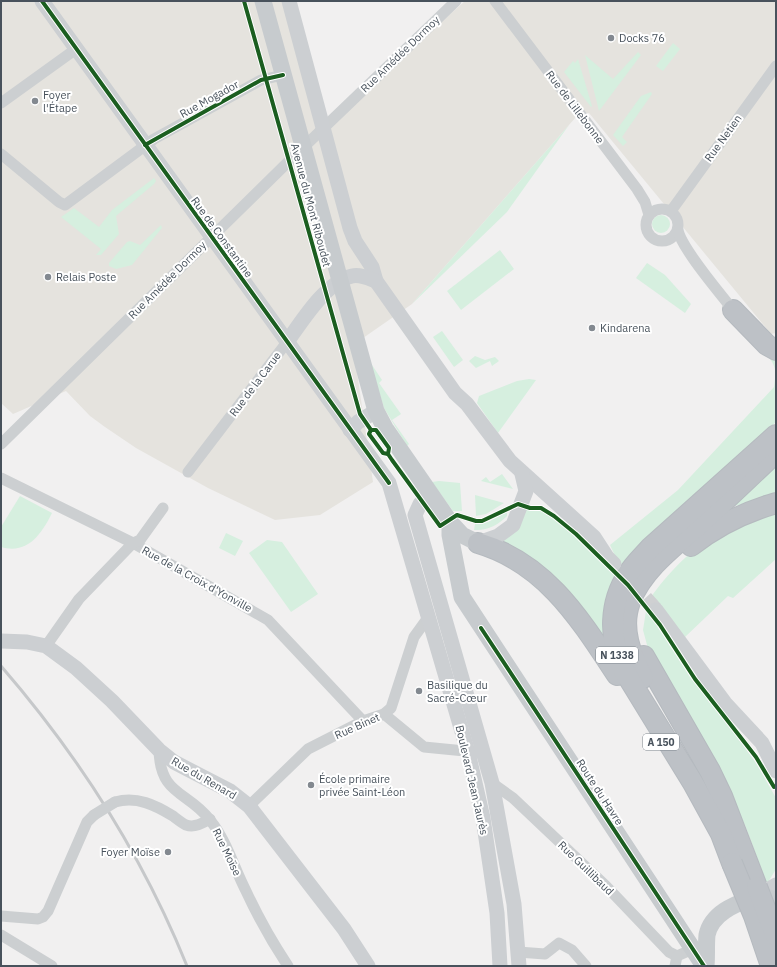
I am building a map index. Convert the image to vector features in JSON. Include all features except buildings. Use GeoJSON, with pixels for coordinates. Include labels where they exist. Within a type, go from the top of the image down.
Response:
{"type":"FeatureCollection","features":[{"type":"Feature","properties":{"kind":"highway"},"geometry":{"type":"LineString","coordinates":[[733,310],[767,345],[776,350]]}},
{"type":"Feature","properties":{"kind":"highway","name":"N 1338"},"geometry":{"type":"LineString","coordinates":[[734,857],[693,783],[623,669],[616,653],[612,619],[621,585],[628,572],[641,558],[776,435]]}},
{"type":"Feature","properties":{"kind":"highway","name":"A 150"},"geometry":{"type":"LineString","coordinates":[[771,966],[716,799],[632,657],[628,640],[626,620],[629,603],[638,586],[650,571],[776,452]]}},
{"type":"Feature","properties":{"kind":"highway"},"geometry":{"type":"LineString","coordinates":[[734,857],[722,796],[710,771],[646,660],[638,636],[639,618],[645,595],[657,579],[692,545],[727,522],[776,503]]}},
{"type":"Feature","properties":{"kind":"highway","name":"A 150"},"geometry":{"type":"LineString","coordinates":[[478,543],[504,552],[527,566],[569,606],[588,631],[686,780],[716,837],[764,889],[776,936]]}},
{"type":"Feature","properties":{"kind":"main road","name":"Rue de Constantine"},"geometry":{"type":"LineString","coordinates":[[42,1],[389,483]]}},
{"type":"Feature","properties":{"kind":"main road","name":"Avenue du Mont Riboudet"},"geometry":{"type":"LineString","coordinates":[[263,1],[376,411],[385,428],[450,522],[462,535],[478,543]]}},
{"type":"Feature","properties":{"kind":"main road"},"geometry":{"type":"LineString","coordinates":[[289,1],[350,228],[355,241],[372,266],[376,281],[455,393],[467,404],[510,461],[522,474],[594,536],[607,557],[614,564]]}},
{"type":"Feature","properties":{"kind":"main road"},"geometry":{"type":"LineString","coordinates":[[340,280],[362,275],[376,281]]}},
{"type":"Feature","properties":{"kind":"main road","name":"Rue de la Carue"},"geometry":{"type":"LineString","coordinates":[[287,342],[322,296],[340,280]]}},
{"type":"Feature","properties":{"kind":"main road"},"geometry":{"type":"LineString","coordinates":[[350,430],[358,422],[376,411]]}},
{"type":"Feature","properties":{"kind":"main road"},"geometry":{"type":"LineString","coordinates":[[478,543],[498,536],[513,524],[526,491],[522,474]]}},
{"type":"Feature","properties":{"kind":"main road","name":"Boulevard Jean Jaurès"},"geometry":{"type":"LineString","coordinates":[[389,483],[427,619],[468,752],[483,818],[497,913],[500,966]]}},
{"type":"Feature","properties":{"kind":"main road","name":"Boulevard Jean Jaurès"},"geometry":{"type":"LineString","coordinates":[[432,495],[420,504],[415,516],[484,750],[492,784],[514,904],[519,959]]}},
{"type":"Feature","properties":{"kind":"main road","name":"Route du Havre"},"geometry":{"type":"LineString","coordinates":[[450,522],[450,535],[462,597],[705,966]]}},
{"type":"Feature","properties":{"kind":"main road"},"geometry":{"type":"LineString","coordinates":[[656,610],[725,703],[764,746],[776,771]]}},
{"type":"Feature","properties":{"kind":"main road","name":"Rue du Renard"},"geometry":{"type":"LineString","coordinates":[[1,641],[27,642],[46,646],[76,668],[112,701],[159,750],[174,762],[230,791],[249,806],[344,929],[368,966]]}},
{"type":"Feature","properties":{"kind":"main road"},"geometry":{"type":"LineString","coordinates":[[757,738],[765,741],[776,741]]}},
{"type":"Feature","properties":{"kind":"main road"},"geometry":{"type":"LineString","coordinates":[[705,966],[708,935],[711,926],[720,914],[764,889],[776,900]]}},
{"type":"Feature","properties":{"kind":"street","name":"Rue Amédée Dormoy"},"geometry":{"type":"LineString","coordinates":[[1,444],[303,147],[456,1]]}},
{"type":"Feature","properties":{"kind":"street","name":"Rue de Lillebonne"},"geometry":{"type":"LineString","coordinates":[[495,1],[628,177],[645,202],[649,216]]}},
{"type":"Feature","properties":{"kind":"street"},"geometry":{"type":"LineString","coordinates":[[1,103],[76,49]]}},
{"type":"Feature","properties":{"kind":"street","name":"Rue Netien"},"geometry":{"type":"LineString","coordinates":[[671,211],[776,66]]}},
{"type":"Feature","properties":{"kind":"street","name":"Rue Mogador"},"geometry":{"type":"LineString","coordinates":[[1,154],[59,202],[65,205],[145,145],[261,80],[283,75]]}},
{"type":"Feature","properties":{"kind":"street"},"geometry":{"type":"LineString","coordinates":[[678,230],[672,238],[666,241],[655,240],[648,232],[646,226],[649,216],[659,209],[671,211],[678,219],[679,236],[687,249],[733,310]]}},
{"type":"Feature","properties":{"kind":"street","name":"Rue de la Carue"},"geometry":{"type":"LineString","coordinates":[[188,472],[287,342]]}},
{"type":"Feature","properties":{"kind":"street","name":"Rue de la Croix d'Yonville"},"geometry":{"type":"LineString","coordinates":[[1,478],[133,543],[268,620],[363,720]]}},
{"type":"Feature","properties":{"kind":"street"},"geometry":{"type":"LineString","coordinates":[[46,646],[79,599],[133,543],[140,540],[163,508]]}},
{"type":"Feature","properties":{"kind":"street","name":"Rue Binet"},"geometry":{"type":"LineString","coordinates":[[249,806],[308,750],[363,720],[384,714],[391,708],[414,637],[427,619]]}},
{"type":"Feature","properties":{"kind":"street"},"geometry":{"type":"LineString","coordinates":[[384,714],[424,747],[468,752],[484,750]]}},
{"type":"Feature","properties":{"kind":"street","name":"Rue Moïse"},"geometry":{"type":"LineString","coordinates":[[159,750],[159,764],[174,791],[201,809],[219,832],[246,891],[288,966]]}},
{"type":"Feature","properties":{"kind":"street","name":"Rue Guillibaud"},"geometry":{"type":"LineString","coordinates":[[492,784],[513,798],[606,886],[676,961],[693,949]]}},
{"type":"Feature","properties":{"kind":"street"},"geometry":{"type":"LineString","coordinates":[[1,916],[38,919],[43,917],[48,911],[87,822],[94,815],[115,802],[123,800],[143,801],[158,806],[187,825],[200,825],[210,819]]}},
{"type":"Feature","properties":{"kind":"street"},"geometry":{"type":"LineString","coordinates":[[1,935],[52,966]]}},
{"type":"Feature","properties":{"kind":"street"},"geometry":{"type":"LineString","coordinates":[[519,959],[545,954],[559,943],[572,950],[586,966]]}},
{"type":"Feature","properties":{"kind":"shaded area"},"geometry":{"type":"Polygon","coordinates":[[[1,1],[289,1],[323,127],[465,1],[776,1],[776,333],[771,334],[589,113],[576,117],[412,304],[353,345],[373,482],[320,515],[275,520],[208,488],[136,448],[105,427],[90,416],[66,391],[13,414],[1,403],[1,1]]]}},
{"type":"Feature","properties":{"kind":"green space"},"geometry":{"type":"Polygon","coordinates":[[[673,43],[680,49],[663,71],[656,66],[673,43]]]}},
{"type":"Feature","properties":{"kind":"green space"},"geometry":{"type":"Polygon","coordinates":[[[638,52],[641,55],[599,111],[585,55],[613,79],[638,52]]]}},
{"type":"Feature","properties":{"kind":"green space"},"geometry":{"type":"Polygon","coordinates":[[[578,59],[592,106],[591,107],[564,72],[573,61],[575,63],[578,59]]]}},
{"type":"Feature","properties":{"kind":"green space"},"geometry":{"type":"Polygon","coordinates":[[[651,92],[652,94],[622,137],[627,142],[623,146],[613,135],[641,96],[651,92]]]}},
{"type":"Feature","properties":{"kind":"green space"},"geometry":{"type":"Polygon","coordinates":[[[569,125],[507,212],[412,304],[569,125]]]}},
{"type":"Feature","properties":{"kind":"green space"},"geometry":{"type":"Polygon","coordinates":[[[154,178],[156,181],[154,184],[116,216],[119,234],[101,255],[96,255],[101,249],[61,217],[74,208],[99,227],[112,210],[154,178]]]}},
{"type":"Feature","properties":{"kind":"green space"},"geometry":{"type":"Polygon","coordinates":[[[661,215],[667,218],[670,224],[667,230],[661,233],[655,230],[652,224],[655,218],[661,215]]]}},
{"type":"Feature","properties":{"kind":"green space"},"geometry":{"type":"Polygon","coordinates":[[[161,225],[162,228],[132,265],[116,269],[109,266],[109,263],[127,242],[130,241],[140,245],[161,225]]]}},
{"type":"Feature","properties":{"kind":"green space"},"geometry":{"type":"Polygon","coordinates":[[[500,250],[514,269],[461,310],[447,291],[500,250]]]}},
{"type":"Feature","properties":{"kind":"green space"},"geometry":{"type":"Polygon","coordinates":[[[647,263],[665,275],[691,304],[685,313],[636,278],[647,263]]]}},
{"type":"Feature","properties":{"kind":"green space"},"geometry":{"type":"Polygon","coordinates":[[[442,331],[463,360],[454,367],[433,337],[442,331]]]}},
{"type":"Feature","properties":{"kind":"green space"},"geometry":{"type":"Polygon","coordinates":[[[766,354],[776,354],[776,422],[627,558],[619,570],[610,591],[607,611],[608,649],[498,541],[524,509],[540,510],[558,520],[609,570],[618,562],[610,545],[678,490],[774,387],[775,369],[766,354]]]}},
{"type":"Feature","properties":{"kind":"green space"},"geometry":{"type":"Polygon","coordinates":[[[475,356],[485,360],[495,357],[499,361],[492,366],[490,361],[476,368],[469,361],[475,356]]]}},
{"type":"Feature","properties":{"kind":"green space"},"geometry":{"type":"Polygon","coordinates":[[[370,362],[382,380],[379,383],[401,414],[392,420],[409,444],[407,446],[384,408],[370,362]]]}},
{"type":"Feature","properties":{"kind":"green space"},"geometry":{"type":"Polygon","coordinates":[[[529,379],[536,380],[498,433],[477,403],[479,396],[517,381],[529,379]]]}},
{"type":"Feature","properties":{"kind":"green space"},"geometry":{"type":"Polygon","coordinates":[[[776,465],[776,494],[728,508],[776,465]]]}},
{"type":"Feature","properties":{"kind":"green space"},"geometry":{"type":"Polygon","coordinates":[[[502,474],[513,489],[481,481],[486,477],[490,482],[502,474]]]}},
{"type":"Feature","properties":{"kind":"green space"},"geometry":{"type":"Polygon","coordinates":[[[439,481],[460,483],[462,511],[453,511],[432,482],[439,481]]]}},
{"type":"Feature","properties":{"kind":"green space"},"geometry":{"type":"Polygon","coordinates":[[[475,495],[504,503],[486,514],[476,516],[475,495]]]}},
{"type":"Feature","properties":{"kind":"green space"},"geometry":{"type":"Polygon","coordinates":[[[20,496],[52,513],[39,535],[26,545],[11,549],[1,547],[1,527],[20,496]]]}},
{"type":"Feature","properties":{"kind":"green space"},"geometry":{"type":"Polygon","coordinates":[[[507,512],[507,516],[496,525],[483,530],[474,530],[475,524],[488,522],[507,512]]]}},
{"type":"Feature","properties":{"kind":"green space"},"geometry":{"type":"Polygon","coordinates":[[[776,512],[776,559],[733,598],[728,596],[685,637],[651,597],[679,564],[696,549],[713,538],[728,531],[776,512]]]}},
{"type":"Feature","properties":{"kind":"green space"},"geometry":{"type":"Polygon","coordinates":[[[226,533],[243,541],[235,556],[219,548],[226,533]]]}},
{"type":"Feature","properties":{"kind":"green space"},"geometry":{"type":"Polygon","coordinates":[[[267,540],[282,542],[318,594],[291,612],[249,553],[267,540]]]}},
{"type":"Feature","properties":{"kind":"green space"},"geometry":{"type":"Polygon","coordinates":[[[646,611],[682,660],[709,702],[756,763],[776,798],[776,869],[767,884],[745,825],[717,770],[650,656],[643,630],[646,611]]]}},
{"type":"Feature","properties":{"kind":"tunnel"},"geometry":{"type":"LineString","coordinates":[[630,581],[656,610]]}},
{"type":"Feature","properties":{"kind":"railway"},"geometry":{"type":"LineString","coordinates":[[1,666],[56,735],[106,808],[129,847],[170,925],[187,966]]}},
{"type":"Feature","properties":{"kind":"cycle path"},"geometry":{"type":"LineString","coordinates":[[42,1],[389,483]]}},
{"type":"Feature","properties":{"kind":"cycle path"},"geometry":{"type":"LineString","coordinates":[[244,1],[360,414],[371,430],[369,434],[383,453],[388,454]]}},
{"type":"Feature","properties":{"kind":"cycle path"},"geometry":{"type":"LineString","coordinates":[[145,145],[261,80],[283,75]]}},
{"type":"Feature","properties":{"kind":"cycle path"},"geometry":{"type":"LineString","coordinates":[[371,430],[376,430],[389,448],[388,454],[440,526],[457,515],[476,521],[482,521],[518,504],[530,508],[541,508],[554,516],[576,534],[628,585],[660,625],[695,679],[756,757],[774,787],[776,786]]}},
{"type":"Feature","properties":{"kind":"cycle path"},"geometry":{"type":"LineString","coordinates":[[481,628],[704,966]]}},
{"type":"Feature","properties":{"kind":"place","name":"Docks 76"},"geometry":{"type":"Point","coordinates":[611,38]}},
{"type":"Feature","properties":{"kind":"place","name":"Foyer l'Étape"},"geometry":{"type":"Point","coordinates":[35,101]}},
{"type":"Feature","properties":{"kind":"place","name":"Relais Poste"},"geometry":{"type":"Point","coordinates":[48,277]}},
{"type":"Feature","properties":{"kind":"place","name":"Kindarena"},"geometry":{"type":"Point","coordinates":[592,328]}},
{"type":"Feature","properties":{"kind":"place","name":"Basilique du Sacré-Cœur"},"geometry":{"type":"Point","coordinates":[419,691]}},
{"type":"Feature","properties":{"kind":"place","name":"École primaire privée Saint-Léon"},"geometry":{"type":"Point","coordinates":[311,785]}},
{"type":"Feature","properties":{"kind":"place","name":"Foyer Moïse"},"geometry":{"type":"Point","coordinates":[168,852]}}]}
